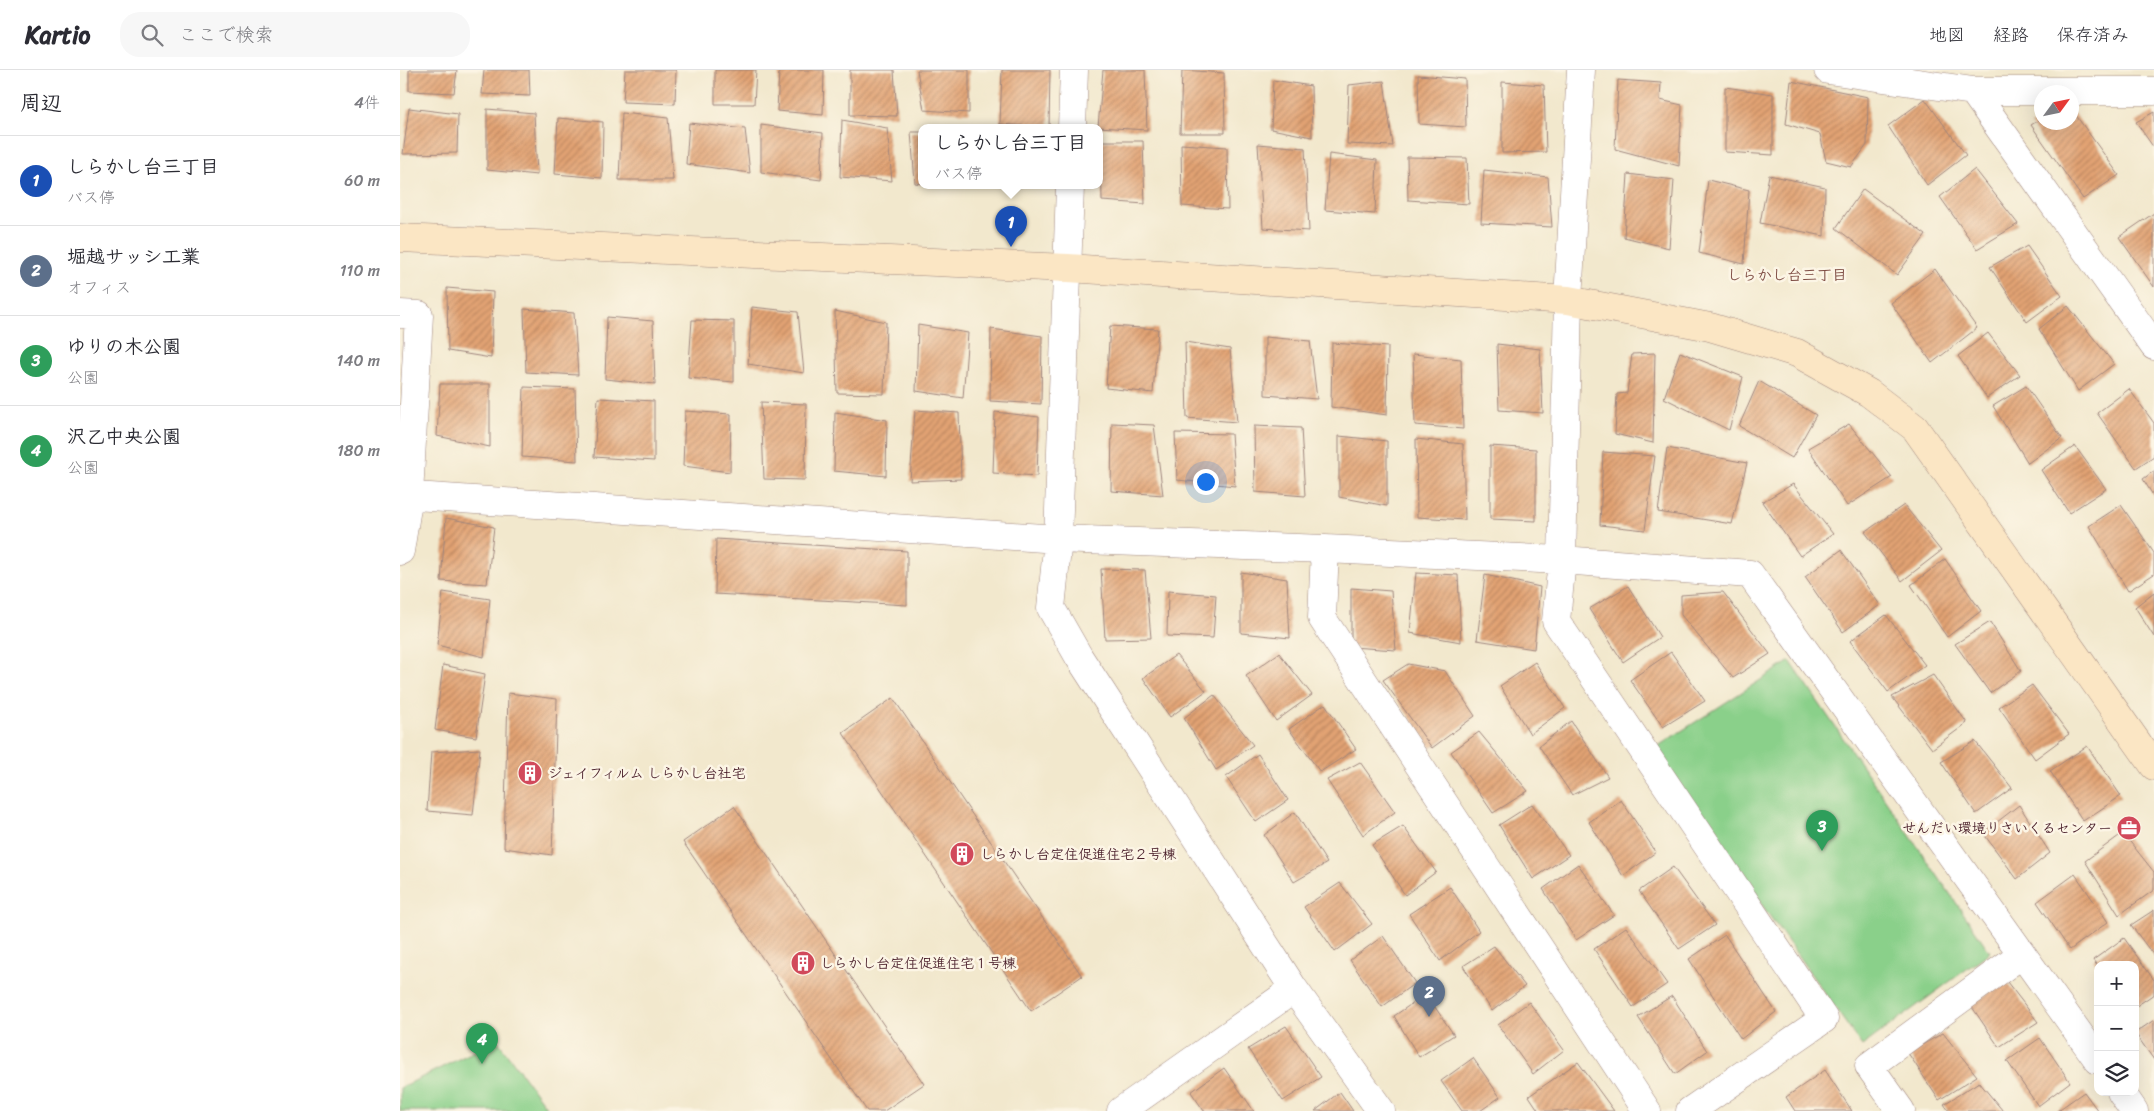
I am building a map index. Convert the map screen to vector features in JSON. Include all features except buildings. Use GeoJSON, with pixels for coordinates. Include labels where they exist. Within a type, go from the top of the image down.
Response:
{"type":"FeatureCollection","features":[{"type":"Feature","properties":{"kind":"street"},"geometry":{"type":"LineString","coordinates":[[1072,124],[1074,70]]}},
{"type":"Feature","properties":{"kind":"street"},"geometry":{"type":"LineString","coordinates":[[1581,70],[1568,300],[1562,560],[1556,621],[1824,1019],[1690,1111]]}},
{"type":"Feature","properties":{"kind":"street"},"geometry":{"type":"LineString","coordinates":[[1828,70],[1973,91],[2154,91]]}},
{"type":"Feature","properties":{"kind":"street"},"geometry":{"type":"LineString","coordinates":[[1973,91],[2154,346]]}},
{"type":"Feature","properties":{"kind":"street"},"geometry":{"type":"LineString","coordinates":[[1070,189],[1058,539],[1051,608],[1079,657],[1294,989],[1381,1111]]}},
{"type":"Feature","properties":{"kind":"street"},"geometry":{"type":"LineString","coordinates":[[400,238],[1068,268],[1568,300],[1710,326],[1797,353],[1869,393],[1915,428],[2154,766]]}},
{"type":"Feature","properties":{"kind":"street"},"geometry":{"type":"LineString","coordinates":[[400,314],[419,316],[400,551]]}},
{"type":"Feature","properties":{"kind":"street"},"geometry":{"type":"LineString","coordinates":[[404,495],[1058,539],[1562,560],[1750,574],[2094,1054]]}},
{"type":"Feature","properties":{"kind":"street"},"geometry":{"type":"LineString","coordinates":[[1325,549],[1322,618],[1647,1111]]}},
{"type":"Feature","properties":{"kind":"street"},"geometry":{"type":"LineString","coordinates":[[1901,1111],[1869,1066],[2022,954]]}},
{"type":"Feature","properties":{"kind":"street"},"geometry":{"type":"LineString","coordinates":[[1121,1111],[1294,989]]}},
{"type":"Feature","properties":{"kind":"street"},"geometry":{"type":"LineString","coordinates":[[2124,1096],[2134,1111]]}},
{"type":"Feature","properties":{"kind":"green space"},"geometry":{"type":"Polygon","coordinates":[[[1790,661],[1990,952],[1862,1046],[1652,750],[1790,661]]]}},
{"type":"Feature","properties":{"kind":"green space"},"geometry":{"type":"Polygon","coordinates":[[[497,1040],[549,1111],[400,1111],[400,1088],[497,1040]]]}},
{"type":"Feature","properties":{"kind":"place","name":"しらかし台三丁目"},"geometry":{"type":"Point","coordinates":[1011,247]}},
{"type":"Feature","properties":{"kind":"place","name":"ジェイフィルム しらかし台社宅"},"geometry":{"type":"Point","coordinates":[530,773]}},
{"type":"Feature","properties":{"kind":"place","name":"せんだい環境りさいくるセンター"},"geometry":{"type":"Point","coordinates":[2129,828]}},
{"type":"Feature","properties":{"kind":"place","name":"ゆりの木公園"},"geometry":{"type":"Point","coordinates":[1822,851]}},
{"type":"Feature","properties":{"kind":"place","name":"しらかし台定住促進住宅２号棟"},"geometry":{"type":"Point","coordinates":[962,854]}},
{"type":"Feature","properties":{"kind":"place","name":"しらかし台定住促進住宅１号棟"},"geometry":{"type":"Point","coordinates":[803,963]}},
{"type":"Feature","properties":{"kind":"place","name":"堀越サッシ工業"},"geometry":{"type":"Point","coordinates":[1429,1017]}},
{"type":"Feature","properties":{"kind":"place","name":"沢乙中央公園"},"geometry":{"type":"Point","coordinates":[482,1064]}},
{"type":"Feature","properties":{"kind":"district","name":"しらかし台三丁目"},"geometry":{"type":"Point","coordinates":[1787,275]}}]}
